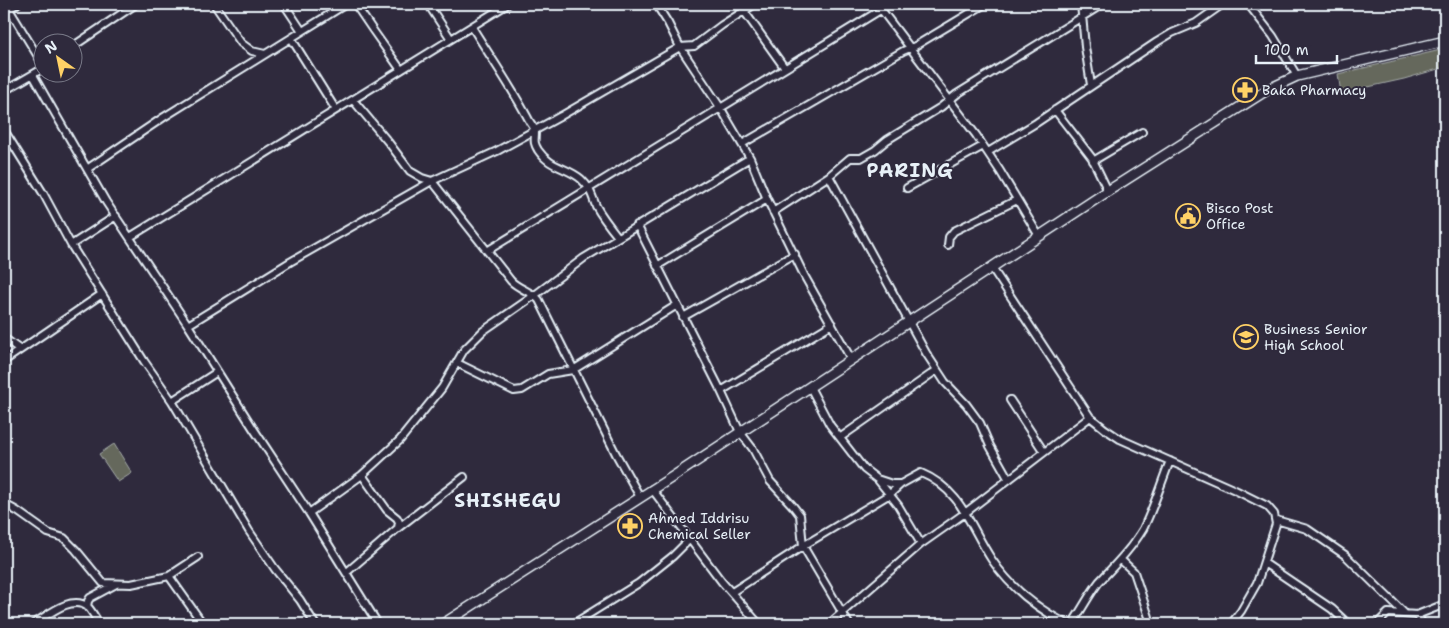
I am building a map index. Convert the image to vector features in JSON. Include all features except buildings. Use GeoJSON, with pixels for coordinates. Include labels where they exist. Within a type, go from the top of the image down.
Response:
{"type":"FeatureCollection","features":[{"type":"Feature","properties":{"kind":"main road"},"geometry":{"type":"LineString","coordinates":[[443,624],[810,387],[1108,191],[1278,83],[1297,76],[1445,41]]}},
{"type":"Feature","properties":{"kind":"street"},"geometry":{"type":"LineString","coordinates":[[17,4],[7,6],[32,47]]}},
{"type":"Feature","properties":{"kind":"street"},"geometry":{"type":"LineString","coordinates":[[82,40],[136,4]]}},
{"type":"Feature","properties":{"kind":"street"},"geometry":{"type":"LineString","coordinates":[[214,4],[241,44],[252,51],[265,54]]}},
{"type":"Feature","properties":{"kind":"street"},"geometry":{"type":"LineString","coordinates":[[284,4],[302,32]]}},
{"type":"Feature","properties":{"kind":"street"},"geometry":{"type":"LineString","coordinates":[[87,169],[164,117],[346,4]]}},
{"type":"Feature","properties":{"kind":"street"},"geometry":{"type":"LineString","coordinates":[[355,4],[401,70]]}},
{"type":"Feature","properties":{"kind":"street"},"geometry":{"type":"LineString","coordinates":[[428,4],[451,39]]}},
{"type":"Feature","properties":{"kind":"street"},"geometry":{"type":"LineString","coordinates":[[130,237],[508,4]]}},
{"type":"Feature","properties":{"kind":"street"},"geometry":{"type":"LineString","coordinates":[[656,4],[680,47],[720,107],[750,158],[773,212],[805,277],[851,359]]}},
{"type":"Feature","properties":{"kind":"street"},"geometry":{"type":"LineString","coordinates":[[739,4],[784,67]]}},
{"type":"Feature","properties":{"kind":"street"},"geometry":{"type":"LineString","coordinates":[[188,325],[290,262],[432,181],[479,161],[535,131],[680,47],[694,46],[755,4]]}},
{"type":"Feature","properties":{"kind":"street"},"geometry":{"type":"LineString","coordinates":[[742,144],[985,4]]}},
{"type":"Feature","properties":{"kind":"street"},"geometry":{"type":"LineString","coordinates":[[1081,4],[1091,85]]}},
{"type":"Feature","properties":{"kind":"street"},"geometry":{"type":"LineString","coordinates":[[773,212],[829,176],[850,158],[861,158],[875,150],[887,140],[1103,4]]}},
{"type":"Feature","properties":{"kind":"street"},"geometry":{"type":"LineString","coordinates":[[988,152],[1157,42],[1172,33],[1196,23],[1223,4]]}},
{"type":"Feature","properties":{"kind":"street"},"geometry":{"type":"LineString","coordinates":[[1248,4],[1272,36],[1297,76]]}},
{"type":"Feature","properties":{"kind":"street"},"geometry":{"type":"LineString","coordinates":[[487,250],[720,107],[879,6],[988,152],[1039,236]]}},
{"type":"Feature","properties":{"kind":"street"},"geometry":{"type":"LineString","coordinates":[[472,27],[535,131],[534,142],[547,160],[556,167],[575,174],[588,188],[596,205],[618,237]]}},
{"type":"Feature","properties":{"kind":"street"},"geometry":{"type":"LineString","coordinates":[[291,38],[336,110]]}},
{"type":"Feature","properties":{"kind":"street"},"geometry":{"type":"LineString","coordinates":[[4,91],[32,76]]}},
{"type":"Feature","properties":{"kind":"street"},"geometry":{"type":"LineString","coordinates":[[37,82],[116,216],[310,513],[378,624]]}},
{"type":"Feature","properties":{"kind":"street"},"geometry":{"type":"LineString","coordinates":[[353,100],[410,171],[432,181],[510,281],[519,288],[535,295],[553,326],[573,370],[640,497]]}},
{"type":"Feature","properties":{"kind":"street"},"geometry":{"type":"LineString","coordinates":[[1055,110],[1080,141],[1093,161],[1108,191]]}},
{"type":"Feature","properties":{"kind":"street"},"geometry":{"type":"LineString","coordinates":[[4,132],[43,193],[71,245],[144,361],[172,401],[249,531],[275,569],[300,600],[315,624]]}},
{"type":"Feature","properties":{"kind":"street"},"geometry":{"type":"LineString","coordinates":[[1093,161],[1142,132]]}},
{"type":"Feature","properties":{"kind":"street"},"geometry":{"type":"LineString","coordinates":[[907,188],[983,146]]}},
{"type":"Feature","properties":{"kind":"street"},"geometry":{"type":"LineString","coordinates":[[310,513],[362,475],[400,440],[442,388],[464,350],[483,331],[584,258],[750,158]]}},
{"type":"Feature","properties":{"kind":"street"},"geometry":{"type":"LineString","coordinates":[[829,176],[908,321],[937,370],[980,423],[990,446],[1008,478]]}},
{"type":"Feature","properties":{"kind":"street"},"geometry":{"type":"LineString","coordinates":[[657,266],[767,199]]}},
{"type":"Feature","properties":{"kind":"street"},"geometry":{"type":"LineString","coordinates":[[948,245],[949,237],[954,230],[1017,200]]}},
{"type":"Feature","properties":{"kind":"street"},"geometry":{"type":"LineString","coordinates":[[71,245],[116,216]]}},
{"type":"Feature","properties":{"kind":"street"},"geometry":{"type":"LineString","coordinates":[[637,225],[740,432],[753,449],[770,481],[800,515],[803,546],[850,624]]}},
{"type":"Feature","properties":{"kind":"street"},"geometry":{"type":"LineString","coordinates":[[683,317],[795,254]]}},
{"type":"Feature","properties":{"kind":"street"},"geometry":{"type":"LineString","coordinates":[[992,268],[1090,417],[1120,439],[1260,502],[1271,511],[1276,520],[1264,563],[1250,597],[1231,624]]}},
{"type":"Feature","properties":{"kind":"street"},"geometry":{"type":"LineString","coordinates":[[4,362],[19,349],[102,294]]}},
{"type":"Feature","properties":{"kind":"street"},"geometry":{"type":"LineString","coordinates":[[458,363],[514,392],[522,390],[548,374],[573,370],[677,305]]}},
{"type":"Feature","properties":{"kind":"street"},"geometry":{"type":"LineString","coordinates":[[721,391],[832,324]]}},
{"type":"Feature","properties":{"kind":"street"},"geometry":{"type":"LineString","coordinates":[[4,338],[19,349]]}},
{"type":"Feature","properties":{"kind":"street"},"geometry":{"type":"LineString","coordinates":[[840,438],[937,370]]}},
{"type":"Feature","properties":{"kind":"street"},"geometry":{"type":"LineString","coordinates":[[172,401],[217,372]]}},
{"type":"Feature","properties":{"kind":"street"},"geometry":{"type":"LineString","coordinates":[[810,387],[830,425],[864,469],[878,479],[890,494],[921,544]]}},
{"type":"Feature","properties":{"kind":"street"},"geometry":{"type":"LineString","coordinates":[[1010,400],[1044,452]]}},
{"type":"Feature","properties":{"kind":"street"},"geometry":{"type":"LineString","coordinates":[[829,624],[921,544],[965,513],[1008,478],[1090,417]]}},
{"type":"Feature","properties":{"kind":"street"},"geometry":{"type":"LineString","coordinates":[[1072,624],[1098,584],[1122,560],[1125,552],[1137,538],[1143,528],[1170,461]]}},
{"type":"Feature","properties":{"kind":"street"},"geometry":{"type":"LineString","coordinates":[[732,592],[921,473],[927,475],[952,493],[992,560],[1009,581],[1031,602],[1051,616],[1067,624]]}},
{"type":"Feature","properties":{"kind":"street"},"geometry":{"type":"LineString","coordinates":[[362,475],[387,510],[397,518],[399,522],[398,528]]}},
{"type":"Feature","properties":{"kind":"street"},"geometry":{"type":"LineString","coordinates":[[347,572],[398,528],[464,477]]}},
{"type":"Feature","properties":{"kind":"street"},"geometry":{"type":"LineString","coordinates":[[878,479],[892,484],[901,484]]}},
{"type":"Feature","properties":{"kind":"street"},"geometry":{"type":"LineString","coordinates":[[652,489],[690,540],[759,624]]}},
{"type":"Feature","properties":{"kind":"street"},"geometry":{"type":"LineString","coordinates":[[4,504],[48,533],[64,538],[103,583],[131,584],[169,576],[198,557]]}},
{"type":"Feature","properties":{"kind":"street"},"geometry":{"type":"LineString","coordinates":[[1276,520],[1307,528],[1344,555],[1405,614]]}},
{"type":"Feature","properties":{"kind":"street"},"geometry":{"type":"LineString","coordinates":[[573,624],[583,621],[639,582],[673,556],[690,540]]}},
{"type":"Feature","properties":{"kind":"street"},"geometry":{"type":"LineString","coordinates":[[1122,560],[1134,572],[1149,617],[1149,624]]}},
{"type":"Feature","properties":{"kind":"street"},"geometry":{"type":"LineString","coordinates":[[1264,563],[1325,604],[1348,624]]}},
{"type":"Feature","properties":{"kind":"street"},"geometry":{"type":"LineString","coordinates":[[169,576],[201,623]]}},
{"type":"Feature","properties":{"kind":"street"},"geometry":{"type":"LineString","coordinates":[[87,607],[90,598],[117,583]]}},
{"type":"Feature","properties":{"kind":"street"},"geometry":{"type":"LineString","coordinates":[[33,624],[69,604],[76,603],[87,607],[99,624]]}},
{"type":"Feature","properties":{"kind":"street"},"geometry":{"type":"LineString","coordinates":[[1377,624],[1388,613],[1418,615],[1445,604]]}},
{"type":"Feature","properties":{"kind":"street"},"geometry":{"type":"LineString","coordinates":[[1418,615],[1423,624]]}},
{"type":"Feature","properties":{"kind":"shaded area"},"geometry":{"type":"Polygon","coordinates":[[[1445,49],[1445,67],[1404,79],[1341,93],[1338,74],[1445,49]]]}},
{"type":"Feature","properties":{"kind":"shaded area"},"geometry":{"type":"Polygon","coordinates":[[[114,444],[132,473],[118,482],[99,454],[114,444]]]}},
{"type":"Feature","properties":{"kind":"place","name":"Baka Pharmacy"},"geometry":{"type":"Point","coordinates":[1245,90]}},
{"type":"Feature","properties":{"kind":"place","name":"Bisco Post Office"},"geometry":{"type":"Point","coordinates":[1188,216]}},
{"type":"Feature","properties":{"kind":"place","name":"Business Senior High School"},"geometry":{"type":"Point","coordinates":[1246,337]}},
{"type":"Feature","properties":{"kind":"place","name":"Ahmed Iddrisu Chemical Seller"},"geometry":{"type":"Point","coordinates":[630,526]}},
{"type":"Feature","properties":{"kind":"district","name":"PARING"},"geometry":{"type":"Point","coordinates":[910,170]}},
{"type":"Feature","properties":{"kind":"district","name":"SHISHEGU"},"geometry":{"type":"Point","coordinates":[508,500]}}]}
